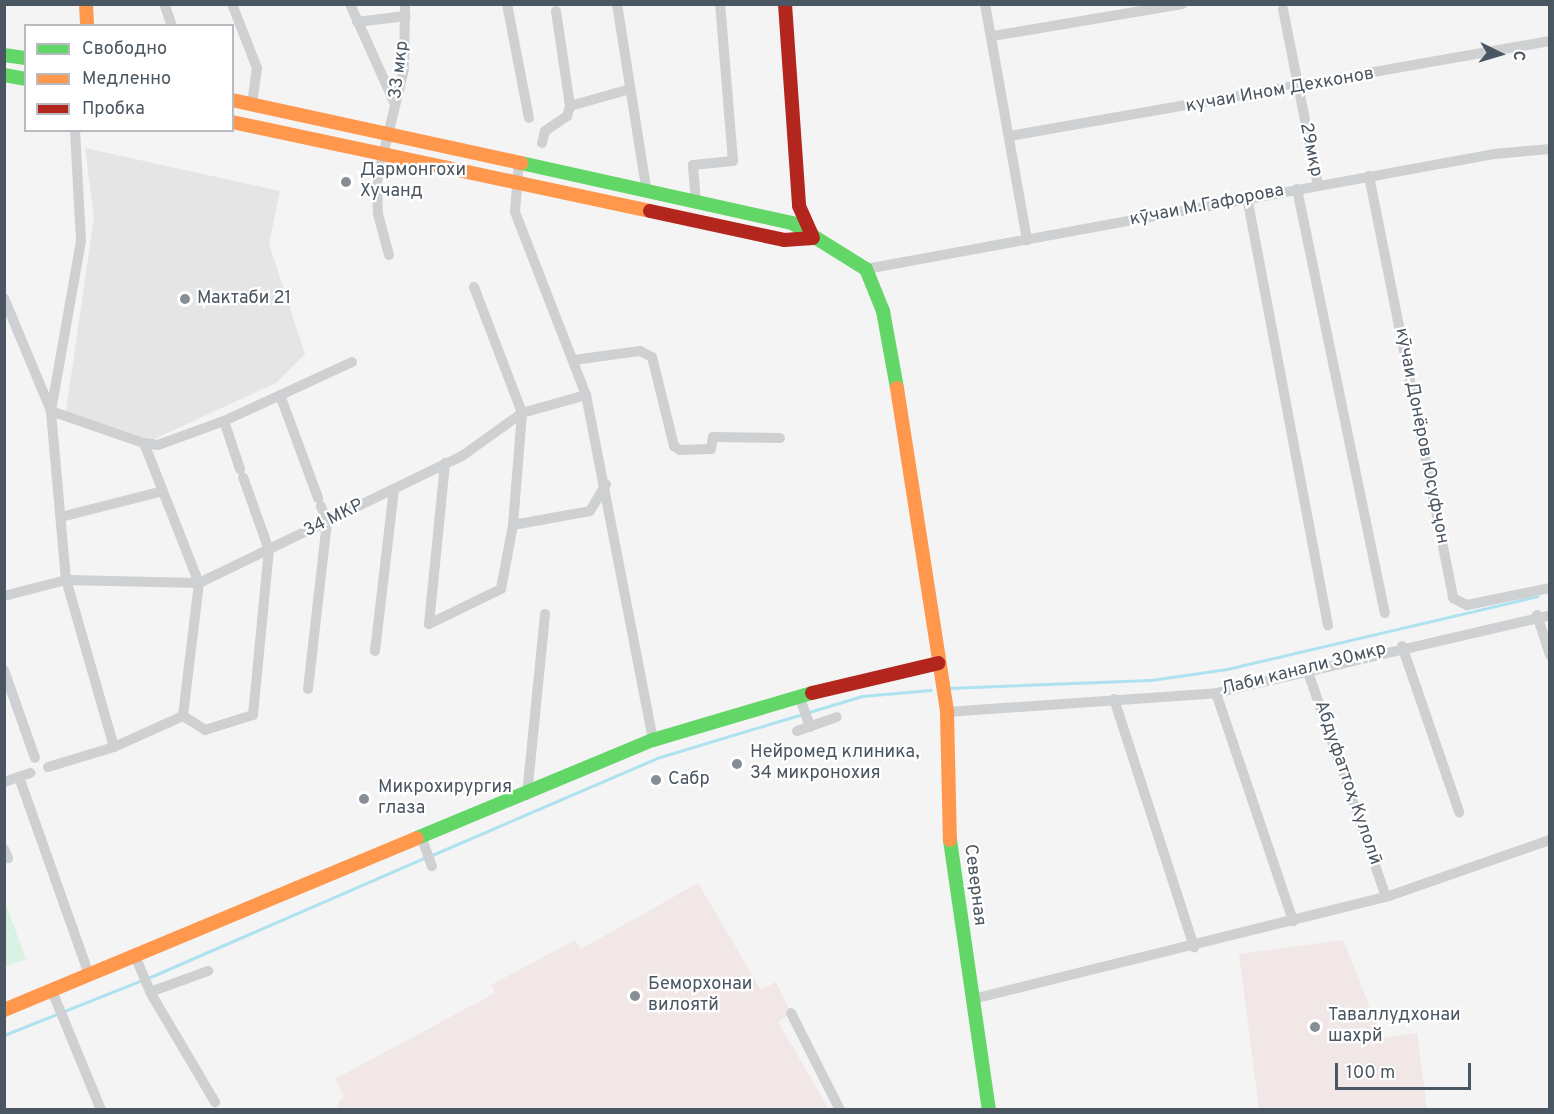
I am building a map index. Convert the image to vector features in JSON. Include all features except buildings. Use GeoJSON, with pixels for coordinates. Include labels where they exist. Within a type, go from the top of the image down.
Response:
{"type":"FeatureCollection","features":[{"type":"Feature","properties":{"kind":"main road"},"geometry":{"type":"LineString","coordinates":[[86,4],[87,24]]}},
{"type":"Feature","properties":{"kind":"main road"},"geometry":{"type":"LineString","coordinates":[[785,4],[799,206],[813,238]]}},
{"type":"Feature","properties":{"kind":"main road"},"geometry":{"type":"LineString","coordinates":[[4,55],[24,58]]}},
{"type":"Feature","properties":{"kind":"main road"},"geometry":{"type":"LineString","coordinates":[[4,75],[24,79]]}},
{"type":"Feature","properties":{"kind":"main road"},"geometry":{"type":"LineString","coordinates":[[234,100],[391,136],[645,188],[778,219],[866,268]]}},
{"type":"Feature","properties":{"kind":"main road"},"geometry":{"type":"LineString","coordinates":[[234,122],[784,240],[813,238]]}},
{"type":"Feature","properties":{"kind":"main road"},"geometry":{"type":"LineString","coordinates":[[778,219],[799,206]]}},
{"type":"Feature","properties":{"kind":"main road"},"geometry":{"type":"LineString","coordinates":[[735,230],[740,210]]}},
{"type":"Feature","properties":{"kind":"main road","name":"Северная"},"geometry":{"type":"LineString","coordinates":[[866,268],[883,311],[927,563],[947,712],[951,871],[989,1110]]}},
{"type":"Feature","properties":{"kind":"main road"},"geometry":{"type":"LineString","coordinates":[[4,1010],[422,839],[654,740],[805,713],[939,663]]}},
{"type":"Feature","properties":{"kind":"street"},"geometry":{"type":"LineString","coordinates":[[350,4],[394,95],[394,114]]}},
{"type":"Feature","properties":{"kind":"street","name":"33 мкр"},"geometry":{"type":"LineString","coordinates":[[384,156],[391,136],[404,69],[405,4]]}},
{"type":"Feature","properties":{"kind":"street"},"geometry":{"type":"LineString","coordinates":[[507,4],[529,118]]}},
{"type":"Feature","properties":{"kind":"street"},"geometry":{"type":"LineString","coordinates":[[617,4],[627,90],[645,188]]}},
{"type":"Feature","properties":{"kind":"street"},"geometry":{"type":"LineString","coordinates":[[696,201],[693,165],[733,161],[720,4]]}},
{"type":"Feature","properties":{"kind":"street"},"geometry":{"type":"LineString","coordinates":[[985,4],[993,36],[1027,240]]}},
{"type":"Feature","properties":{"kind":"street"},"geometry":{"type":"LineString","coordinates":[[993,36],[1182,4]]}},
{"type":"Feature","properties":{"kind":"street"},"geometry":{"type":"LineString","coordinates":[[165,6],[171,24]]}},
{"type":"Feature","properties":{"kind":"street"},"geometry":{"type":"LineString","coordinates":[[233,6],[257,68],[252,104]]}},
{"type":"Feature","properties":{"kind":"street","name":"29мкр"},"geometry":{"type":"LineString","coordinates":[[1283,9],[1318,186]]}},
{"type":"Feature","properties":{"kind":"street"},"geometry":{"type":"LineString","coordinates":[[542,143],[545,131],[567,116],[570,106],[556,11]]}},
{"type":"Feature","properties":{"kind":"street"},"geometry":{"type":"LineString","coordinates":[[357,22],[406,16]]}},
{"type":"Feature","properties":{"kind":"street","name":"кучаи Ином Дехконов"},"geometry":{"type":"LineString","coordinates":[[1010,136],[1297,89],[1550,41]]}},
{"type":"Feature","properties":{"kind":"street"},"geometry":{"type":"LineString","coordinates":[[570,106],[627,90]]}},
{"type":"Feature","properties":{"kind":"street"},"geometry":{"type":"LineString","coordinates":[[75,132],[81,241],[51,411],[66,580],[114,747]]}},
{"type":"Feature","properties":{"kind":"street","name":"кӯчаи М.Гафорова"},"geometry":{"type":"LineString","coordinates":[[866,268],[1027,240],[1247,197],[1550,149]]}},
{"type":"Feature","properties":{"kind":"street"},"geometry":{"type":"LineString","coordinates":[[384,156],[377,180],[378,214],[389,255]]}},
{"type":"Feature","properties":{"kind":"street"},"geometry":{"type":"LineString","coordinates":[[519,161],[514,182],[515,212],[586,395],[606,484],[654,740]]}},
{"type":"Feature","properties":{"kind":"street","name":"кӯчаи Донёров Юсуфҷон"},"geometry":{"type":"LineString","coordinates":[[1369,176],[1453,598],[1467,605],[1550,588]]}},
{"type":"Feature","properties":{"kind":"street"},"geometry":{"type":"LineString","coordinates":[[1297,189],[1385,613]]}},
{"type":"Feature","properties":{"kind":"street"},"geometry":{"type":"LineString","coordinates":[[1247,197],[1328,625]]}},
{"type":"Feature","properties":{"kind":"street"},"geometry":{"type":"LineString","coordinates":[[445,464],[429,624],[501,589],[513,525],[522,413],[474,287]]}},
{"type":"Feature","properties":{"kind":"street"},"geometry":{"type":"LineString","coordinates":[[4,298],[51,411],[144,443],[158,445],[224,421],[352,362]]}},
{"type":"Feature","properties":{"kind":"street"},"geometry":{"type":"LineString","coordinates":[[574,360],[640,351],[652,357],[674,446],[680,450],[711,449],[713,437],[780,438]]}},
{"type":"Feature","properties":{"kind":"street"},"geometry":{"type":"LineString","coordinates":[[280,395],[327,522],[308,689]]}},
{"type":"Feature","properties":{"kind":"street","name":"34 МКР"},"geometry":{"type":"LineString","coordinates":[[199,583],[445,464],[522,413],[586,395]]}},
{"type":"Feature","properties":{"kind":"street"},"geometry":{"type":"LineString","coordinates":[[183,716],[205,730],[253,715],[269,550],[224,421]]}},
{"type":"Feature","properties":{"kind":"street"},"geometry":{"type":"LineString","coordinates":[[144,443],[199,583],[183,716]]}},
{"type":"Feature","properties":{"kind":"street"},"geometry":{"type":"LineString","coordinates":[[513,525],[590,511],[606,484]]}},
{"type":"Feature","properties":{"kind":"street"},"geometry":{"type":"LineString","coordinates":[[375,651],[394,489]]}},
{"type":"Feature","properties":{"kind":"street"},"geometry":{"type":"LineString","coordinates":[[60,517],[163,491]]}},
{"type":"Feature","properties":{"kind":"street"},"geometry":{"type":"LineString","coordinates":[[4,596],[66,580],[199,583]]}},
{"type":"Feature","properties":{"kind":"street"},"geometry":{"type":"LineString","coordinates":[[526,795],[545,614]]}},
{"type":"Feature","properties":{"kind":"street"},"geometry":{"type":"LineString","coordinates":[[1537,615],[1550,654]]}},
{"type":"Feature","properties":{"kind":"street","name":"Лаби канали 30мкр"},"geometry":{"type":"LineString","coordinates":[[947,712],[1216,693],[1402,646],[1537,615],[1550,615]]}},
{"type":"Feature","properties":{"kind":"street"},"geometry":{"type":"LineString","coordinates":[[1402,646],[1459,812]]}},
{"type":"Feature","properties":{"kind":"street","name":"Абдуфаттоҳ Кулолӣ"},"geometry":{"type":"LineString","coordinates":[[1307,669],[1386,897]]}},
{"type":"Feature","properties":{"kind":"street"},"geometry":{"type":"LineString","coordinates":[[4,670],[35,758]]}},
{"type":"Feature","properties":{"kind":"street"},"geometry":{"type":"LineString","coordinates":[[1216,693],[1293,921]]}},
{"type":"Feature","properties":{"kind":"street"},"geometry":{"type":"LineString","coordinates":[[1114,699],[1194,947]]}},
{"type":"Feature","properties":{"kind":"street"},"geometry":{"type":"LineString","coordinates":[[797,731],[805,713],[837,717]]}},
{"type":"Feature","properties":{"kind":"street"},"geometry":{"type":"LineString","coordinates":[[48,767],[114,747],[183,716]]}},
{"type":"Feature","properties":{"kind":"street"},"geometry":{"type":"LineString","coordinates":[[4,782],[24,775],[25,793],[89,975]]}},
{"type":"Feature","properties":{"kind":"street"},"geometry":{"type":"LineString","coordinates":[[422,839],[432,866]]}},
{"type":"Feature","properties":{"kind":"street"},"geometry":{"type":"LineString","coordinates":[[972,999],[1194,947],[1386,897],[1550,840]]}},
{"type":"Feature","properties":{"kind":"street"},"geometry":{"type":"LineString","coordinates":[[135,956],[150,992],[215,1102]]}},
{"type":"Feature","properties":{"kind":"street"},"geometry":{"type":"LineString","coordinates":[[150,992],[208,971]]}},
{"type":"Feature","properties":{"kind":"street"},"geometry":{"type":"LineString","coordinates":[[52,991],[101,1110]]}},
{"type":"Feature","properties":{"kind":"street"},"geometry":{"type":"LineString","coordinates":[[791,1013],[840,1110]]}},
{"type":"Feature","properties":{"kind":"shaded area","name":"Мактаби 21"},"geometry":{"type":"Polygon","coordinates":[[[85,148],[280,191],[269,244],[305,354],[276,383],[152,440],[66,411],[94,217],[85,148]]]}},
{"type":"Feature","properties":{"kind":"shaded area","name":"Беморхонаи вилоятй"},"geometry":{"type":"Polygon","coordinates":[[[698,883],[761,990],[776,982],[791,1013],[778,1022],[829,1109],[334,1110],[344,1096],[335,1079],[495,993],[491,985],[575,940],[581,949],[698,883]]]}},
{"type":"Feature","properties":{"kind":"shaded area","name":"Таваллудхонаи шахрй"},"geometry":{"type":"Polygon","coordinates":[[[1343,940],[1382,1038],[1417,1033],[1427,1109],[1259,1109],[1239,954],[1343,940]]]}},
{"type":"Feature","properties":{"kind":"green space"},"geometry":{"type":"Polygon","coordinates":[[[4,899],[26,959],[5,967],[4,967],[4,899]]]}},
{"type":"Feature","properties":{"kind":"waterway"},"geometry":{"type":"LineString","coordinates":[[949,688],[1151,680],[1227,669],[1538,596]]}},
{"type":"Feature","properties":{"kind":"waterway"},"geometry":{"type":"LineString","coordinates":[[432,855],[660,757],[862,696],[931,690]]}},
{"type":"Feature","properties":{"kind":"waterway"},"geometry":{"type":"LineString","coordinates":[[148,978],[426,857]]}},
{"type":"Feature","properties":{"kind":"waterway"},"geometry":{"type":"LineString","coordinates":[[4,1035],[142,980]]}},
{"type":"Feature","properties":{"kind":"traffic: fast"},"geometry":{"type":"LineString","coordinates":[[4,55],[24,58]]}},
{"type":"Feature","properties":{"kind":"traffic: fast"},"geometry":{"type":"LineString","coordinates":[[4,75],[24,79]]}},
{"type":"Feature","properties":{"kind":"traffic: fast"},"geometry":{"type":"LineString","coordinates":[[521,163],[792,223],[866,269],[883,311],[897,388]]}},
{"type":"Feature","properties":{"kind":"traffic: fast"},"geometry":{"type":"LineString","coordinates":[[417,838],[653,740],[812,693]]}},
{"type":"Feature","properties":{"kind":"traffic: fast"},"geometry":{"type":"LineString","coordinates":[[950,840],[989,1110]]}},
{"type":"Feature","properties":{"kind":"traffic: slow"},"geometry":{"type":"LineString","coordinates":[[86,4],[87,24]]}},
{"type":"Feature","properties":{"kind":"traffic: slow"},"geometry":{"type":"LineString","coordinates":[[234,100],[521,163]]}},
{"type":"Feature","properties":{"kind":"traffic: slow"},"geometry":{"type":"LineString","coordinates":[[234,122],[650,211]]}},
{"type":"Feature","properties":{"kind":"traffic: slow"},"geometry":{"type":"LineString","coordinates":[[897,388],[947,712],[950,840]]}},
{"type":"Feature","properties":{"kind":"traffic: slow"},"geometry":{"type":"LineString","coordinates":[[4,1010],[417,838]]}},
{"type":"Feature","properties":{"kind":"traffic: jam"},"geometry":{"type":"LineString","coordinates":[[785,4],[799,206],[812,235]]}},
{"type":"Feature","properties":{"kind":"traffic: jam"},"geometry":{"type":"LineString","coordinates":[[650,211],[784,240],[813,238]]}},
{"type":"Feature","properties":{"kind":"traffic: jam"},"geometry":{"type":"LineString","coordinates":[[812,693],[939,663]]}},
{"type":"Feature","properties":{"kind":"place","name":"Дармонгохи Хучанд"},"geometry":{"type":"Point","coordinates":[346,182]}},
{"type":"Feature","properties":{"kind":"place","name":"Мактаби 21"},"geometry":{"type":"Point","coordinates":[185,299]}},
{"type":"Feature","properties":{"kind":"place","name":"Нейромед клиника, 34 микронохия"},"geometry":{"type":"Point","coordinates":[737,764]}},
{"type":"Feature","properties":{"kind":"place","name":"Сабр"},"geometry":{"type":"Point","coordinates":[656,780]}},
{"type":"Feature","properties":{"kind":"place","name":"Микрохирургия глаза"},"geometry":{"type":"Point","coordinates":[364,799]}},
{"type":"Feature","properties":{"kind":"place","name":"Беморхонаи вилоятй"},"geometry":{"type":"Point","coordinates":[635,996]}},
{"type":"Feature","properties":{"kind":"place","name":"Таваллудхонаи шахрй"},"geometry":{"type":"Point","coordinates":[1315,1027]}}]}
